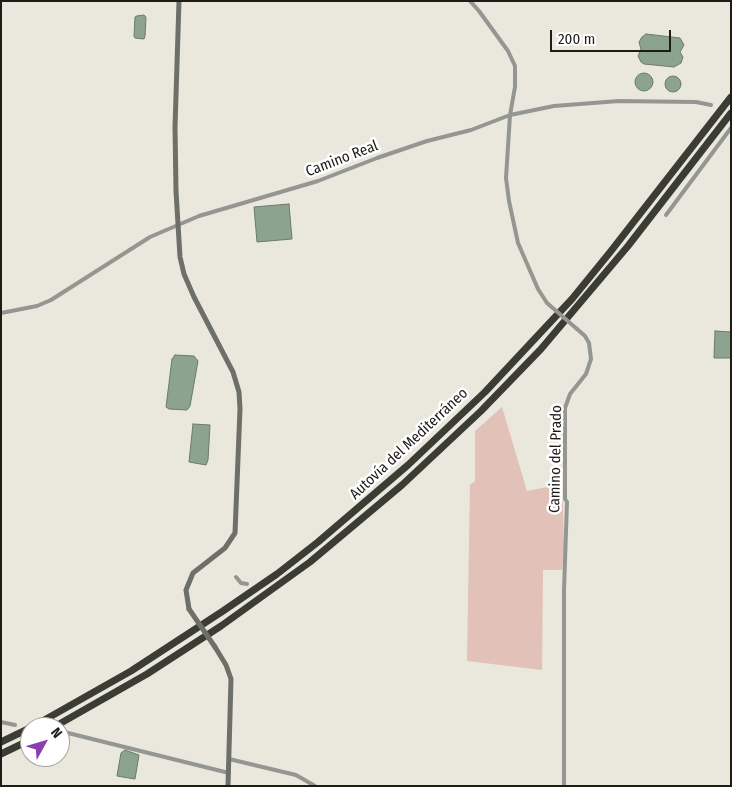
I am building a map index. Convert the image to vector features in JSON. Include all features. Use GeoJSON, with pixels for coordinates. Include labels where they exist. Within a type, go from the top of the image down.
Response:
{"type":"FeatureCollection","features":[{"type":"Feature","properties":{"kind":"highway","name":"Autovía del Mediterráneo"},"geometry":{"type":"LineString","coordinates":[[49,717],[131,671],[192,633],[277,574],[408,466],[485,392],[572,298],[611,251],[731,96]]}},
{"type":"Feature","properties":{"kind":"highway","name":"Autovía del Mediterráneo"},"geometry":{"type":"LineString","coordinates":[[70,718],[147,674],[258,600],[345,534],[431,459],[487,406],[569,317],[628,246],[731,113]]}},
{"type":"Feature","properties":{"kind":"highway","name":"Autovía del Mediterráneo"},"geometry":{"type":"LineString","coordinates":[[1,742],[20,732]]}},
{"type":"Feature","properties":{"kind":"highway"},"geometry":{"type":"LineString","coordinates":[[1,754],[20,745]]}},
{"type":"Feature","properties":{"kind":"main road"},"geometry":{"type":"LineString","coordinates":[[179,1],[176,191],[180,257],[184,274],[233,372],[239,392],[235,533],[225,548],[193,573],[186,590],[189,609],[226,665],[231,679],[228,786]]}},
{"type":"Feature","properties":{"kind":"street","name":"Camino del Prado"},"geometry":{"type":"LineString","coordinates":[[470,1],[508,51],[515,66],[515,87],[510,115],[506,178],[518,242],[538,289],[548,303],[578,329],[589,343],[591,359],[586,374],[570,394],[565,408],[565,499],[567,502],[564,600],[564,786]]}},
{"type":"Feature","properties":{"kind":"street","name":"Camino Real"},"geometry":{"type":"LineString","coordinates":[[1,313],[37,306],[51,300],[131,248],[150,237],[178,225],[217,210],[318,181],[377,158],[427,141],[471,130],[510,115],[554,106],[619,101],[696,102],[711,105]]}},
{"type":"Feature","properties":{"kind":"street"},"geometry":{"type":"LineString","coordinates":[[666,215],[731,128]]}},
{"type":"Feature","properties":{"kind":"street"},"geometry":{"type":"LineString","coordinates":[[236,577],[241,583],[247,584]]}},
{"type":"Feature","properties":{"kind":"street"},"geometry":{"type":"LineString","coordinates":[[1,722],[15,725]]}},
{"type":"Feature","properties":{"kind":"street"},"geometry":{"type":"LineString","coordinates":[[70,733],[229,773]]}},
{"type":"Feature","properties":{"kind":"street"},"geometry":{"type":"LineString","coordinates":[[229,759],[296,774],[315,786]]}},
{"type":"Feature","properties":{"kind":"shaded area"},"geometry":{"type":"Polygon","coordinates":[[[144,15],[146,17],[144,39],[135,38],[134,36],[135,17],[144,15]]]}},
{"type":"Feature","properties":{"kind":"shaded area"},"geometry":{"type":"Polygon","coordinates":[[[646,34],[680,38],[684,45],[680,52],[683,57],[681,63],[674,67],[644,64],[641,62],[638,56],[641,49],[639,42],[646,34]]]}},
{"type":"Feature","properties":{"kind":"shaded area"},"geometry":{"type":"Polygon","coordinates":[[[644,73],[650,76],[653,82],[650,88],[644,91],[638,88],[635,82],[638,76],[644,73]]]}},
{"type":"Feature","properties":{"kind":"shaded area"},"geometry":{"type":"Polygon","coordinates":[[[670,76],[676,76],[681,81],[679,90],[670,92],[665,87],[665,81],[670,76]]]}},
{"type":"Feature","properties":{"kind":"shaded area"},"geometry":{"type":"Polygon","coordinates":[[[289,204],[292,239],[257,242],[254,207],[289,204]]]}},
{"type":"Feature","properties":{"kind":"shaded area"},"geometry":{"type":"Polygon","coordinates":[[[715,331],[731,332],[731,358],[714,358],[715,331]]]}},
{"type":"Feature","properties":{"kind":"shaded area"},"geometry":{"type":"Polygon","coordinates":[[[175,355],[194,356],[198,361],[190,406],[187,410],[169,409],[166,407],[172,359],[175,355]]]}},
{"type":"Feature","properties":{"kind":"shaded area"},"geometry":{"type":"Polygon","coordinates":[[[502,407],[527,491],[552,486],[556,497],[563,502],[564,550],[562,570],[543,570],[542,670],[467,661],[470,485],[475,481],[475,431],[502,407]]]}},
{"type":"Feature","properties":{"kind":"shaded area"},"geometry":{"type":"Polygon","coordinates":[[[193,424],[210,425],[206,465],[189,462],[193,424]]]}},
{"type":"Feature","properties":{"kind":"shaded area"},"geometry":{"type":"Polygon","coordinates":[[[125,750],[139,755],[135,779],[117,776],[121,753],[125,750]]]}}]}
